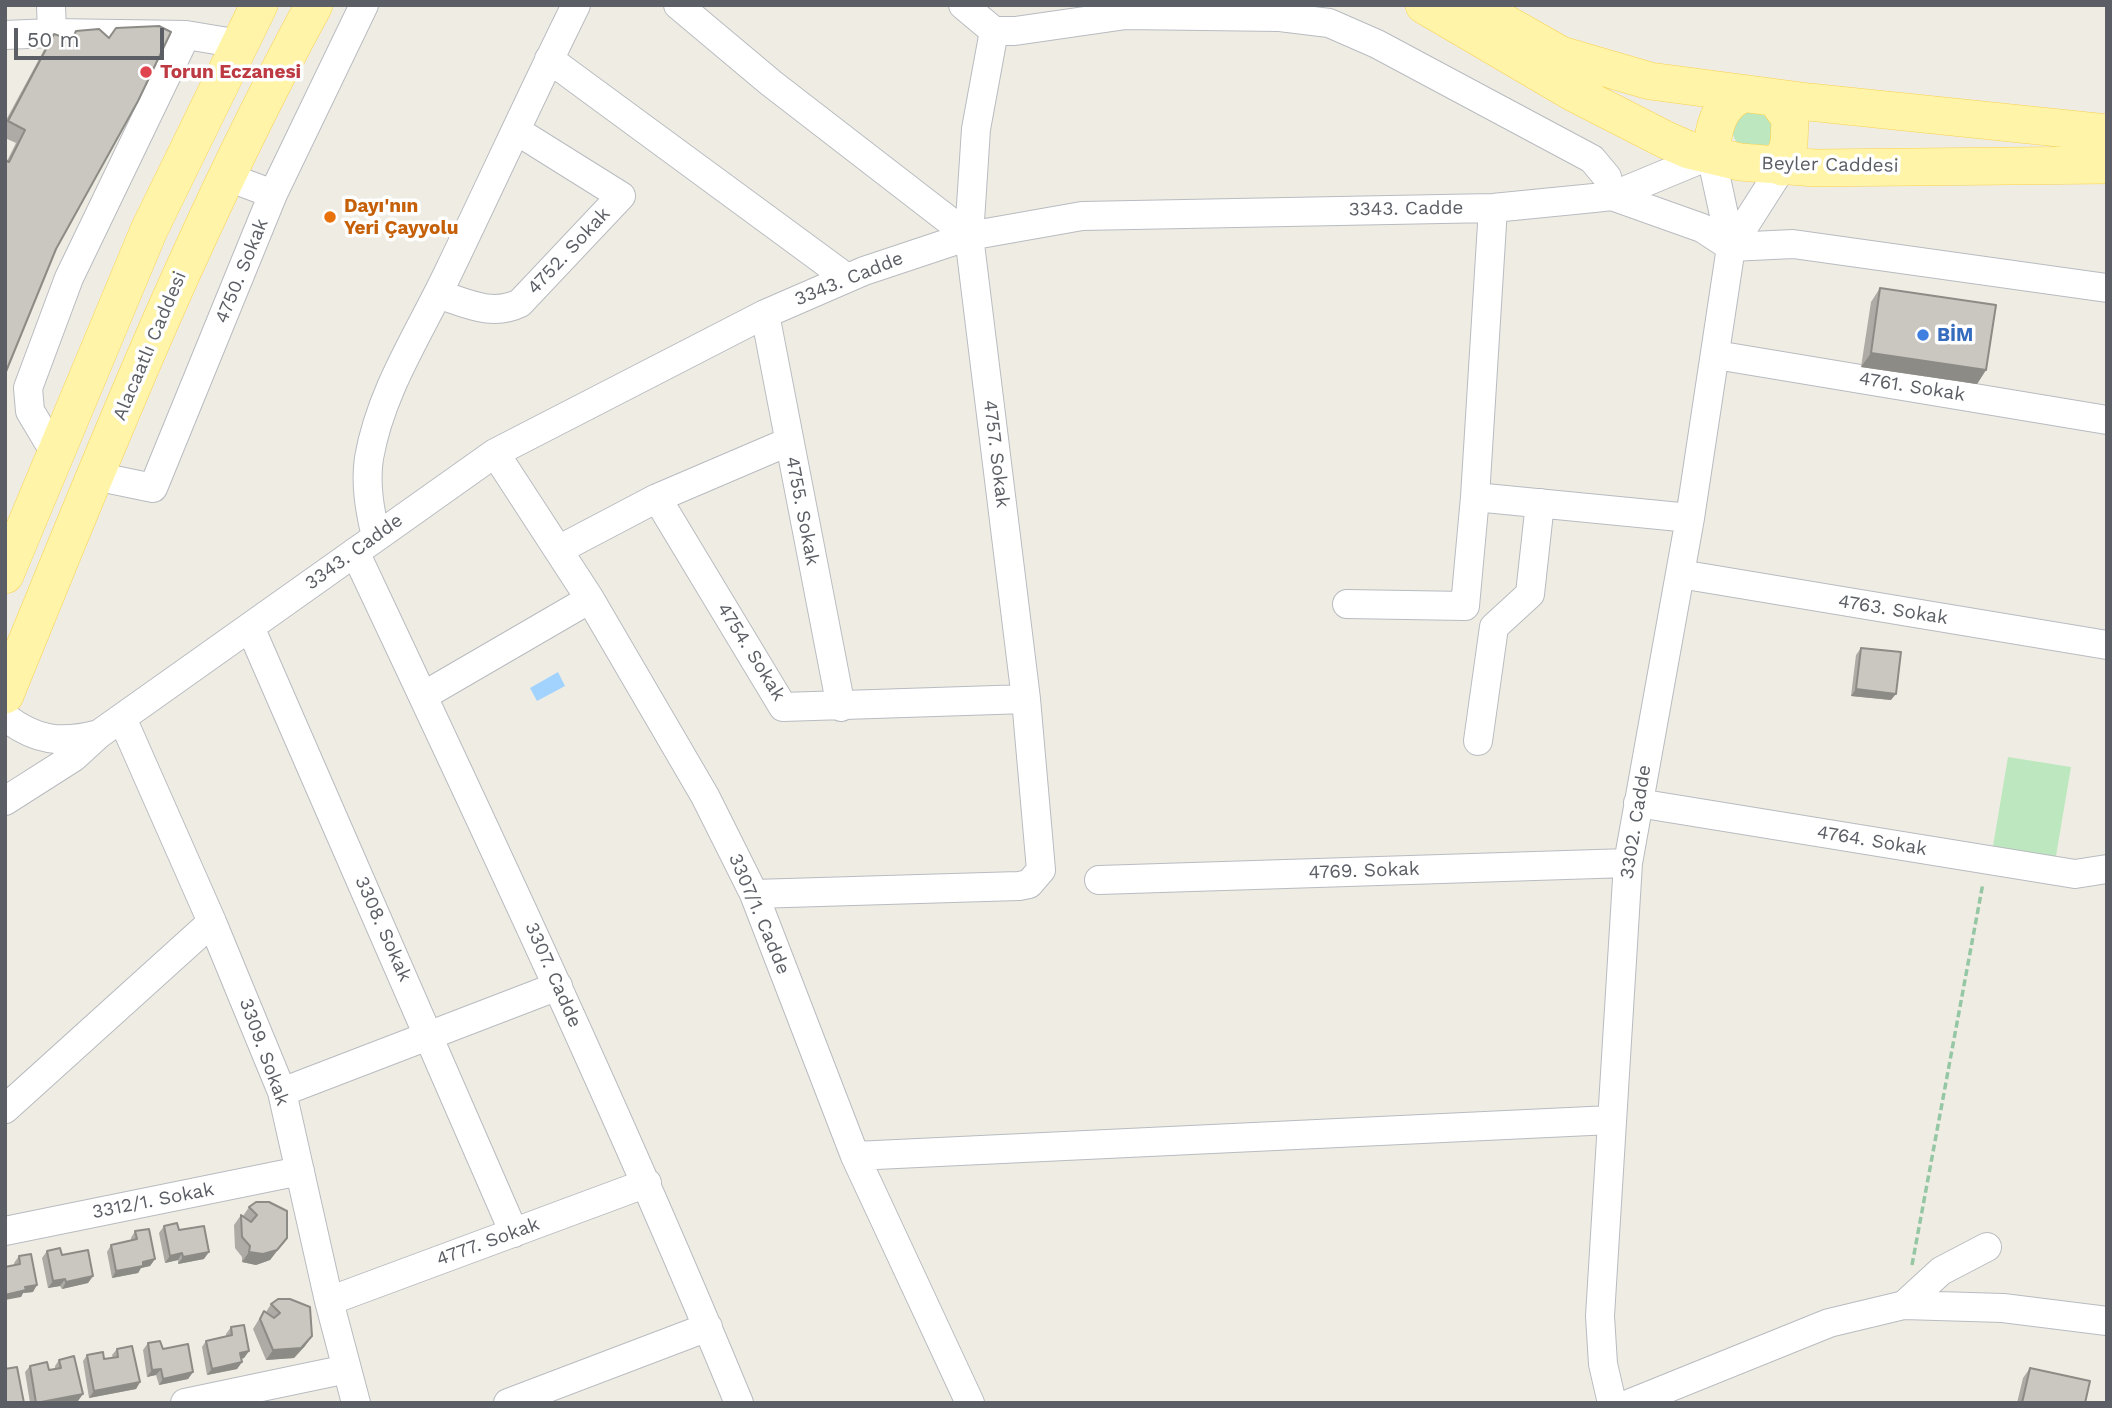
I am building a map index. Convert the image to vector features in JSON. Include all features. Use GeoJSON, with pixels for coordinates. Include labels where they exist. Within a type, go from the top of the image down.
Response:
{"type":"FeatureCollection","features":[{"type":"Feature","properties":{"kind":"main road","name":"Alacaatlı Caddesi"},"geometry":{"type":"LineString","coordinates":[[5,695],[159,320],[253,116],[314,5]]}},
{"type":"Feature","properties":{"kind":"main road","name":"Beyler Caddesi"},"geometry":{"type":"LineString","coordinates":[[1424,5],[1586,99],[1665,140],[1711,155],[1782,167],[2107,165]]}},
{"type":"Feature","properties":{"kind":"main road"},"geometry":{"type":"LineString","coordinates":[[1473,5],[1561,55],[1600,69],[1650,81],[1759,97],[2107,133]]}},
{"type":"Feature","properties":{"kind":"main road"},"geometry":{"type":"LineString","coordinates":[[5,575],[144,240],[248,19]]}},
{"type":"Feature","properties":{"kind":"main road"},"geometry":{"type":"LineString","coordinates":[[1711,155],[1722,110],[1727,103],[1759,97],[1790,118],[1789,143],[1782,167]]}},
{"type":"Feature","properties":{"kind":"street","name":"4750. Sokak"},"geometry":{"type":"LineString","coordinates":[[95,476],[153,488],[273,194],[364,5]]}},
{"type":"Feature","properties":{"kind":"street","name":"3307. Cadde"},"geometry":{"type":"LineString","coordinates":[[576,5],[438,294],[400,363],[383,408],[369,458],[365,545],[423,696],[647,1183],[739,1403]]}},
{"type":"Feature","properties":{"kind":"street"},"geometry":{"type":"LineString","coordinates":[[678,5],[771,83],[969,236]]}},
{"type":"Feature","properties":{"kind":"street"},"geometry":{"type":"LineString","coordinates":[[964,5],[994,31],[1015,31],[1126,15],[1268,16],[1329,23],[1377,44],[1592,159],[1607,177],[1612,196],[1702,228],[1731,247],[1793,244],[2107,288]]}},
{"type":"Feature","properties":{"kind":"street"},"geometry":{"type":"LineString","coordinates":[[5,35],[52,19],[187,34],[248,19]]}},
{"type":"Feature","properties":{"kind":"street","name":"4757. Sokak"},"geometry":{"type":"LineString","coordinates":[[754,894],[1019,886],[1037,877],[1043,857],[969,236],[976,129],[994,31]]}},
{"type":"Feature","properties":{"kind":"street"},"geometry":{"type":"LineString","coordinates":[[55,453],[30,411],[28,388],[69,278],[187,34]]}},
{"type":"Feature","properties":{"kind":"street"},"geometry":{"type":"LineString","coordinates":[[549,59],[847,278]]}},
{"type":"Feature","properties":{"kind":"street","name":"4752. Sokak"},"geometry":{"type":"LineString","coordinates":[[438,294],[485,310],[498,311],[520,303],[621,196],[517,131]]}},
{"type":"Feature","properties":{"kind":"street","name":"3343. Cadde"},"geometry":{"type":"LineString","coordinates":[[5,801],[74,757],[99,734],[495,453],[765,314],[847,278],[969,236],[1082,216],[1493,208],[1612,196],[1711,155]]}},
{"type":"Feature","properties":{"kind":"street","name":"3302. Cadde"},"geometry":{"type":"LineString","coordinates":[[1612,1403],[1603,1364],[1600,1316],[1628,863],[1690,518],[1731,247],[1711,155]]}},
{"type":"Feature","properties":{"kind":"street","name":"3302. Cadde"},"geometry":{"type":"LineString","coordinates":[[1731,247],[1782,167]]}},
{"type":"Feature","properties":{"kind":"street"},"geometry":{"type":"LineString","coordinates":[[225,176],[273,194]]}},
{"type":"Feature","properties":{"kind":"street"},"geometry":{"type":"LineString","coordinates":[[1347,604],[1465,606],[1475,497],[1493,208]]}},
{"type":"Feature","properties":{"kind":"street","name":"4755. Sokak"},"geometry":{"type":"LineString","coordinates":[[765,314],[841,707]]}},
{"type":"Feature","properties":{"kind":"street","name":"4761. Sokak"},"geometry":{"type":"LineString","coordinates":[[1716,355],[2107,420]]}},
{"type":"Feature","properties":{"kind":"street"},"geometry":{"type":"LineString","coordinates":[[560,549],[657,498],[789,442]]}},
{"type":"Feature","properties":{"kind":"street","name":"3307/1. Cadde"},"geometry":{"type":"LineString","coordinates":[[495,453],[560,549],[705,796],[754,894],[855,1156],[970,1403]]}},
{"type":"Feature","properties":{"kind":"street"},"geometry":{"type":"LineString","coordinates":[[1475,497],[1690,518]]}},
{"type":"Feature","properties":{"kind":"street","name":"4754. Sokak"},"geometry":{"type":"LineString","coordinates":[[657,498],[783,707],[1026,699]]}},
{"type":"Feature","properties":{"kind":"street"},"geometry":{"type":"LineString","coordinates":[[1478,741],[1494,627],[1530,594],[1540,503]]}},
{"type":"Feature","properties":{"kind":"street","name":"4763. Sokak"},"geometry":{"type":"LineString","coordinates":[[1680,574],[2107,645]]}},
{"type":"Feature","properties":{"kind":"street"},"geometry":{"type":"LineString","coordinates":[[423,696],[590,599]]}},
{"type":"Feature","properties":{"kind":"street","name":"3308. Sokak"},"geometry":{"type":"LineString","coordinates":[[250,627],[514,1233]]}},
{"type":"Feature","properties":{"kind":"street","name":"3343. Cadde"},"geometry":{"type":"LineString","coordinates":[[5,717],[27,733],[44,739],[75,740],[99,734]]}},
{"type":"Feature","properties":{"kind":"street","name":"3309. Sokak"},"geometry":{"type":"LineString","coordinates":[[122,718],[212,922],[282,1092],[329,1301],[356,1403]]}},
{"type":"Feature","properties":{"kind":"street","name":"4764. Sokak"},"geometry":{"type":"LineString","coordinates":[[1637,803],[2075,874],[2107,869]]}},
{"type":"Feature","properties":{"kind":"street","name":"4769. Sokak"},"geometry":{"type":"LineString","coordinates":[[1100,880],[1628,863]]}},
{"type":"Feature","properties":{"kind":"street"},"geometry":{"type":"LineString","coordinates":[[5,1109],[212,922]]}},
{"type":"Feature","properties":{"kind":"street"},"geometry":{"type":"LineString","coordinates":[[282,1092],[558,986]]}},
{"type":"Feature","properties":{"kind":"street"},"geometry":{"type":"LineString","coordinates":[[855,1156],[1611,1120]]}},
{"type":"Feature","properties":{"kind":"street","name":"3312/1. Sokak"},"geometry":{"type":"LineString","coordinates":[[5,1231],[300,1171]]}},
{"type":"Feature","properties":{"kind":"street","name":"4777. Sokak"},"geometry":{"type":"LineString","coordinates":[[329,1301],[647,1183]]}},
{"type":"Feature","properties":{"kind":"street"},"geometry":{"type":"LineString","coordinates":[[1904,1304],[1941,1271],[1987,1247]]}},
{"type":"Feature","properties":{"kind":"street"},"geometry":{"type":"LineString","coordinates":[[1632,1403],[1829,1324],[1904,1304],[2003,1308],[2107,1321]]}},
{"type":"Feature","properties":{"kind":"street"},"geometry":{"type":"LineString","coordinates":[[508,1403],[708,1327]]}},
{"type":"Feature","properties":{"kind":"street"},"geometry":{"type":"LineString","coordinates":[[185,1403],[347,1369]]}},
{"type":"Feature","properties":{"kind":"path"},"geometry":{"type":"LineString","coordinates":[[1904,1304],[1988,860]]}},
{"type":"Feature","properties":{"kind":"green space"},"geometry":{"type":"Polygon","coordinates":[[[1745,108],[1771,114],[1772,141],[1767,146],[1739,145],[1735,140],[1733,125],[1745,108]]]}},
{"type":"Feature","properties":{"kind":"green space"},"geometry":{"type":"Polygon","coordinates":[[[2008,757],[2071,767],[2055,862],[1992,852],[2008,757]]]}},
{"type":"Feature","properties":{"kind":"water"},"geometry":{"type":"Polygon","coordinates":[[[558,672],[565,686],[537,701],[530,688],[558,672]]]}},
{"type":"Feature","properties":{"kind":"building"},"geometry":{"type":"Polygon","coordinates":[[[159,26],[171,32],[138,101],[56,249],[5,374],[5,160],[9,162],[25,130],[8,121],[54,34],[72,40],[76,31],[99,29],[109,38],[116,28],[159,26]]]}},
{"type":"Feature","properties":{"kind":"building"},"geometry":{"type":"Polygon","coordinates":[[[1880,288],[1996,305],[1986,370],[1871,353],[1880,288]]]}},
{"type":"Feature","properties":{"kind":"building"},"geometry":{"type":"Polygon","coordinates":[[[1861,648],[1901,652],[1896,694],[1856,689],[1861,648]]]}},
{"type":"Feature","properties":{"kind":"building"},"geometry":{"type":"Polygon","coordinates":[[[256,1202],[269,1202],[287,1211],[287,1238],[277,1250],[263,1254],[249,1252],[250,1246],[242,1237],[241,1215],[251,1222],[257,1215],[249,1207],[256,1202]]]}},
{"type":"Feature","properties":{"kind":"building"},"geometry":{"type":"Polygon","coordinates":[[[177,1223],[179,1230],[204,1226],[209,1252],[183,1257],[182,1253],[170,1256],[164,1226],[177,1223]]]}},
{"type":"Feature","properties":{"kind":"building"},"geometry":{"type":"Polygon","coordinates":[[[149,1229],[155,1259],[143,1262],[143,1266],[116,1271],[111,1245],[137,1239],[135,1231],[149,1229]]]}},
{"type":"Feature","properties":{"kind":"building"},"geometry":{"type":"Polygon","coordinates":[[[60,1248],[62,1255],[88,1250],[93,1276],[66,1282],[65,1279],[53,1281],[47,1251],[60,1248]]]}},
{"type":"Feature","properties":{"kind":"building"},"geometry":{"type":"Polygon","coordinates":[[[31,1254],[37,1285],[5,1295],[5,1267],[20,1264],[19,1256],[31,1254]]]}},
{"type":"Feature","properties":{"kind":"building"},"geometry":{"type":"Polygon","coordinates":[[[278,1299],[290,1299],[310,1307],[312,1336],[301,1348],[273,1350],[260,1319],[264,1311],[274,1318],[280,1313],[271,1304],[278,1299]]]}},
{"type":"Feature","properties":{"kind":"building"},"geometry":{"type":"Polygon","coordinates":[[[244,1325],[249,1351],[240,1353],[242,1362],[212,1369],[206,1341],[232,1335],[231,1327],[244,1325]]]}},
{"type":"Feature","properties":{"kind":"building"},"geometry":{"type":"Polygon","coordinates":[[[160,1341],[163,1349],[188,1344],[193,1372],[163,1379],[161,1369],[152,1370],[148,1343],[160,1341]]]}},
{"type":"Feature","properties":{"kind":"building"},"geometry":{"type":"Polygon","coordinates":[[[132,1346],[140,1382],[94,1391],[87,1355],[103,1352],[104,1359],[118,1357],[117,1349],[132,1346]]]}},
{"type":"Feature","properties":{"kind":"building"},"geometry":{"type":"Polygon","coordinates":[[[74,1356],[83,1394],[36,1403],[30,1366],[47,1362],[49,1370],[61,1368],[59,1360],[74,1356]]]}},
{"type":"Feature","properties":{"kind":"building"},"geometry":{"type":"Polygon","coordinates":[[[17,1367],[24,1403],[5,1403],[5,1369],[17,1367]]]}},
{"type":"Feature","properties":{"kind":"building"},"geometry":{"type":"Polygon","coordinates":[[[2030,1368],[2090,1381],[2085,1403],[2022,1403],[2030,1368]]]}},
{"type":"Feature","properties":{"kind":"place","name":"Torun Eczanesi"},"geometry":{"type":"Point","coordinates":[146,72]}},
{"type":"Feature","properties":{"kind":"place","name":"Dayı'nın Yeri Çayyolu"},"geometry":{"type":"Point","coordinates":[330,217]}},
{"type":"Feature","properties":{"kind":"place","name":"BİM"},"geometry":{"type":"Point","coordinates":[1923,335]}}]}
